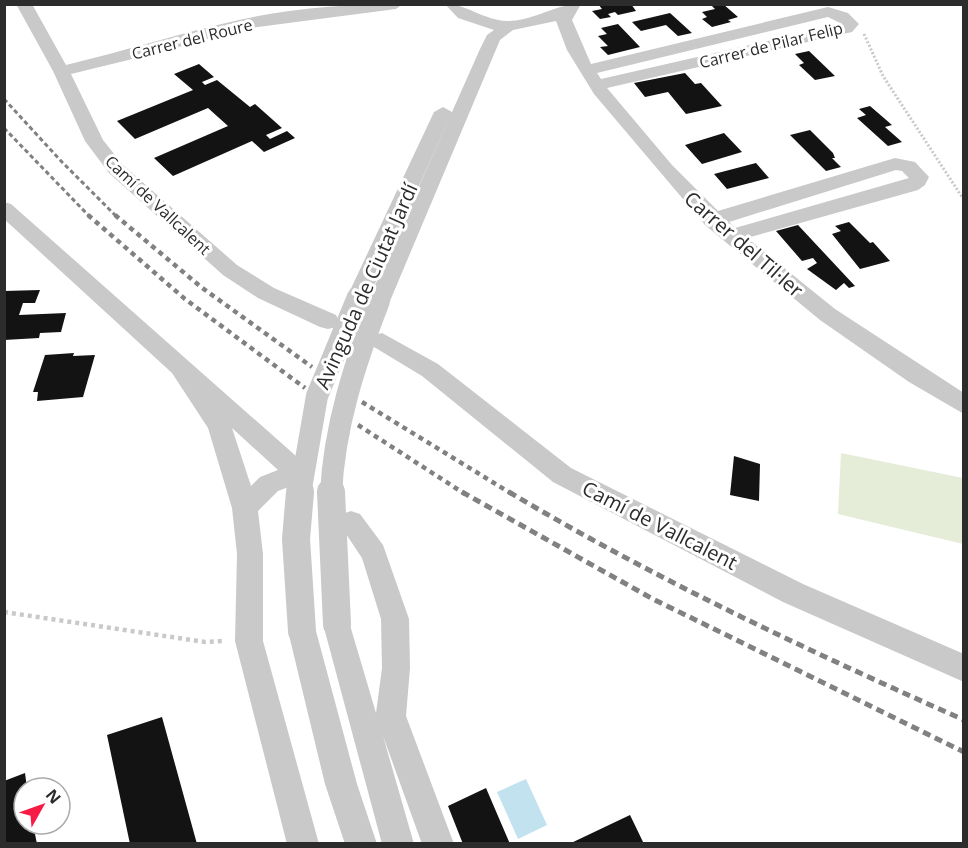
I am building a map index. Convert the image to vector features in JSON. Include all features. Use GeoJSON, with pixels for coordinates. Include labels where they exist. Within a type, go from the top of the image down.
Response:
{"type":"FeatureCollection","features":[{"type":"Feature","properties":{"kind":"street","name":"Camí de Vallcalent"},"geometry":{"type":"LineString","coordinates":[[24,4],[61,71],[94,141],[135,188],[230,270],[266,293],[328,321]]}},
{"type":"Feature","properties":{"kind":"street","name":"Carrer del Roure"},"geometry":{"type":"LineString","coordinates":[[61,71],[151,50],[242,17],[396,4]]}},
{"type":"Feature","properties":{"kind":"street"},"geometry":{"type":"LineString","coordinates":[[452,4],[467,16],[483,22],[510,25],[533,24],[555,17],[572,6]]}},
{"type":"Feature","properties":{"kind":"street"},"geometry":{"type":"LineString","coordinates":[[569,37],[564,20],[572,6]]}},
{"type":"Feature","properties":{"kind":"street","name":"Carrer de Pilar Felip"},"geometry":{"type":"LineString","coordinates":[[828,12],[842,16],[851,24],[846,29],[592,77],[828,12]]}},
{"type":"Feature","properties":{"kind":"street","name":"Avinguda de Ciutat Jardí"},"geometry":{"type":"LineString","coordinates":[[398,843],[337,624],[331,503],[341,411],[361,345],[369,299],[483,22]]}},
{"type":"Feature","properties":{"kind":"street"},"geometry":{"type":"LineString","coordinates":[[533,24],[553,29],[569,37]]}},
{"type":"Feature","properties":{"kind":"street","name":"Avinguda de Ciutat Jardí"},"geometry":{"type":"LineString","coordinates":[[361,843],[341,784],[302,631],[297,539],[300,489],[317,396],[369,299],[493,38],[510,25]]}},
{"type":"Feature","properties":{"kind":"street","name":"Carrer del Til·ler"},"geometry":{"type":"LineString","coordinates":[[569,37],[592,77],[657,162],[729,236],[830,317],[884,356],[963,405]]}},
{"type":"Feature","properties":{"kind":"street"},"geometry":{"type":"LineString","coordinates":[[712,220],[895,164],[908,166],[919,177],[918,181],[911,186],[729,236]]}},
{"type":"Feature","properties":{"kind":"street"},"geometry":{"type":"LineString","coordinates":[[4,208],[182,370],[238,417],[286,471],[268,484],[245,508]]}},
{"type":"Feature","properties":{"kind":"street","name":"Camí de Vallcalent"},"geometry":{"type":"LineString","coordinates":[[382,341],[447,382],[529,452],[562,475],[793,593],[963,668]]}},
{"type":"Feature","properties":{"kind":"street"},"geometry":{"type":"LineString","coordinates":[[182,370],[219,425],[245,508],[250,554],[249,641],[303,843]]}},
{"type":"Feature","properties":{"kind":"street"},"geometry":{"type":"LineString","coordinates":[[351,522],[374,553],[395,619],[396,668],[391,716],[438,843]]}},
{"type":"Feature","properties":{"kind":"path"},"geometry":{"type":"LineString","coordinates":[[862,26],[883,76],[963,200]]}},
{"type":"Feature","properties":{"kind":"path"},"geometry":{"type":"LineString","coordinates":[[4,612],[205,642],[249,641]]}},
{"type":"Feature","properties":{"kind":"green space"},"geometry":{"type":"Polygon","coordinates":[[[841,453],[963,478],[963,544],[838,514],[841,453]]]}},
{"type":"Feature","properties":{"kind":"water"},"geometry":{"type":"Polygon","coordinates":[[[526,779],[547,825],[518,839],[497,792],[526,779]]]}},
{"type":"Feature","properties":{"kind":"building"},"geometry":{"type":"Polygon","coordinates":[[[598,4],[631,4],[636,11],[618,15],[615,12],[608,14],[611,17],[600,19],[592,11],[602,9],[598,4]]]}},
{"type":"Feature","properties":{"kind":"building"},"geometry":{"type":"Polygon","coordinates":[[[723,4],[738,17],[728,20],[731,22],[712,27],[702,19],[707,17],[702,12],[715,9],[712,6],[723,4]]]}},
{"type":"Feature","properties":{"kind":"building"},"geometry":{"type":"Polygon","coordinates":[[[670,13],[692,33],[678,36],[666,25],[641,31],[632,22],[670,13]]]}},
{"type":"Feature","properties":{"kind":"building"},"geometry":{"type":"Polygon","coordinates":[[[618,24],[640,47],[608,55],[600,47],[608,46],[598,36],[607,34],[601,28],[618,24]]]}},
{"type":"Feature","properties":{"kind":"building"},"geometry":{"type":"Polygon","coordinates":[[[809,51],[835,76],[815,80],[799,65],[804,63],[795,54],[809,51]]]}},
{"type":"Feature","properties":{"kind":"building"},"geometry":{"type":"Polygon","coordinates":[[[199,64],[214,77],[202,82],[205,85],[217,80],[250,107],[255,104],[282,128],[266,135],[270,139],[287,131],[295,138],[264,152],[252,141],[173,176],[154,158],[228,126],[208,108],[135,139],[117,121],[193,90],[174,74],[199,64]]]}},
{"type":"Feature","properties":{"kind":"building"},"geometry":{"type":"Polygon","coordinates":[[[685,73],[695,84],[701,83],[722,106],[686,114],[668,92],[645,97],[634,83],[685,73]]]}},
{"type":"Feature","properties":{"kind":"building"},"geometry":{"type":"Polygon","coordinates":[[[870,106],[892,125],[885,127],[902,142],[888,146],[857,118],[866,115],[859,109],[870,106]]]}},
{"type":"Feature","properties":{"kind":"building"},"geometry":{"type":"Polygon","coordinates":[[[810,130],[833,153],[835,158],[832,158],[841,167],[826,171],[790,135],[810,130]]]}},
{"type":"Feature","properties":{"kind":"building"},"geometry":{"type":"Polygon","coordinates":[[[724,133],[742,152],[702,164],[685,145],[724,133]]]}},
{"type":"Feature","properties":{"kind":"building"},"geometry":{"type":"Polygon","coordinates":[[[756,163],[769,178],[727,189],[714,174],[756,163]]]}},
{"type":"Feature","properties":{"kind":"building"},"geometry":{"type":"Polygon","coordinates":[[[849,222],[870,243],[873,242],[890,261],[860,269],[832,234],[841,231],[835,226],[849,222]]]}},
{"type":"Feature","properties":{"kind":"building"},"geometry":{"type":"Polygon","coordinates":[[[798,225],[855,286],[849,288],[844,283],[836,290],[807,269],[817,263],[813,258],[802,261],[776,231],[798,225]]]}},
{"type":"Feature","properties":{"kind":"building"},"geometry":{"type":"Polygon","coordinates":[[[40,290],[35,303],[23,303],[19,315],[66,313],[61,332],[40,333],[39,338],[4,340],[4,291],[40,290]]]}},
{"type":"Feature","properties":{"kind":"building"},"geometry":{"type":"Polygon","coordinates":[[[74,353],[73,356],[95,355],[83,397],[37,401],[38,392],[33,392],[45,355],[74,353]]]}},
{"type":"Feature","properties":{"kind":"building"},"geometry":{"type":"Polygon","coordinates":[[[734,456],[760,464],[759,501],[730,495],[734,456]]]}},
{"type":"Feature","properties":{"kind":"building"},"geometry":{"type":"Polygon","coordinates":[[[162,717],[197,844],[130,844],[107,735],[162,717]]]}},
{"type":"Feature","properties":{"kind":"building"},"geometry":{"type":"Polygon","coordinates":[[[12,778],[12,836],[35,836],[37,844],[4,844],[4,781],[12,778]]]}},
{"type":"Feature","properties":{"kind":"building"},"geometry":{"type":"Polygon","coordinates":[[[486,788],[510,844],[463,844],[448,806],[486,788]]]}},
{"type":"Feature","properties":{"kind":"building"},"geometry":{"type":"Polygon","coordinates":[[[630,815],[644,844],[569,844],[630,815]]]}},
{"type":"Feature","properties":{"kind":"railway"},"geometry":{"type":"LineString","coordinates":[[4,99],[115,215]]}},
{"type":"Feature","properties":{"kind":"railway"},"geometry":{"type":"LineString","coordinates":[[4,128],[88,215]]}},
{"type":"Feature","properties":{"kind":"railway"},"geometry":{"type":"LineString","coordinates":[[88,215],[185,299],[305,388]]}},
{"type":"Feature","properties":{"kind":"railway"},"geometry":{"type":"LineString","coordinates":[[115,215],[201,287],[312,367]]}},
{"type":"Feature","properties":{"kind":"railway"},"geometry":{"type":"LineString","coordinates":[[362,402],[512,494]]}},
{"type":"Feature","properties":{"kind":"railway"},"geometry":{"type":"LineString","coordinates":[[358,425],[465,494]]}},
{"type":"Feature","properties":{"kind":"railway"},"geometry":{"type":"LineString","coordinates":[[462,492],[651,598],[964,752]]}},
{"type":"Feature","properties":{"kind":"railway"},"geometry":{"type":"LineString","coordinates":[[509,492],[620,555],[733,613],[964,720]]}}]}
